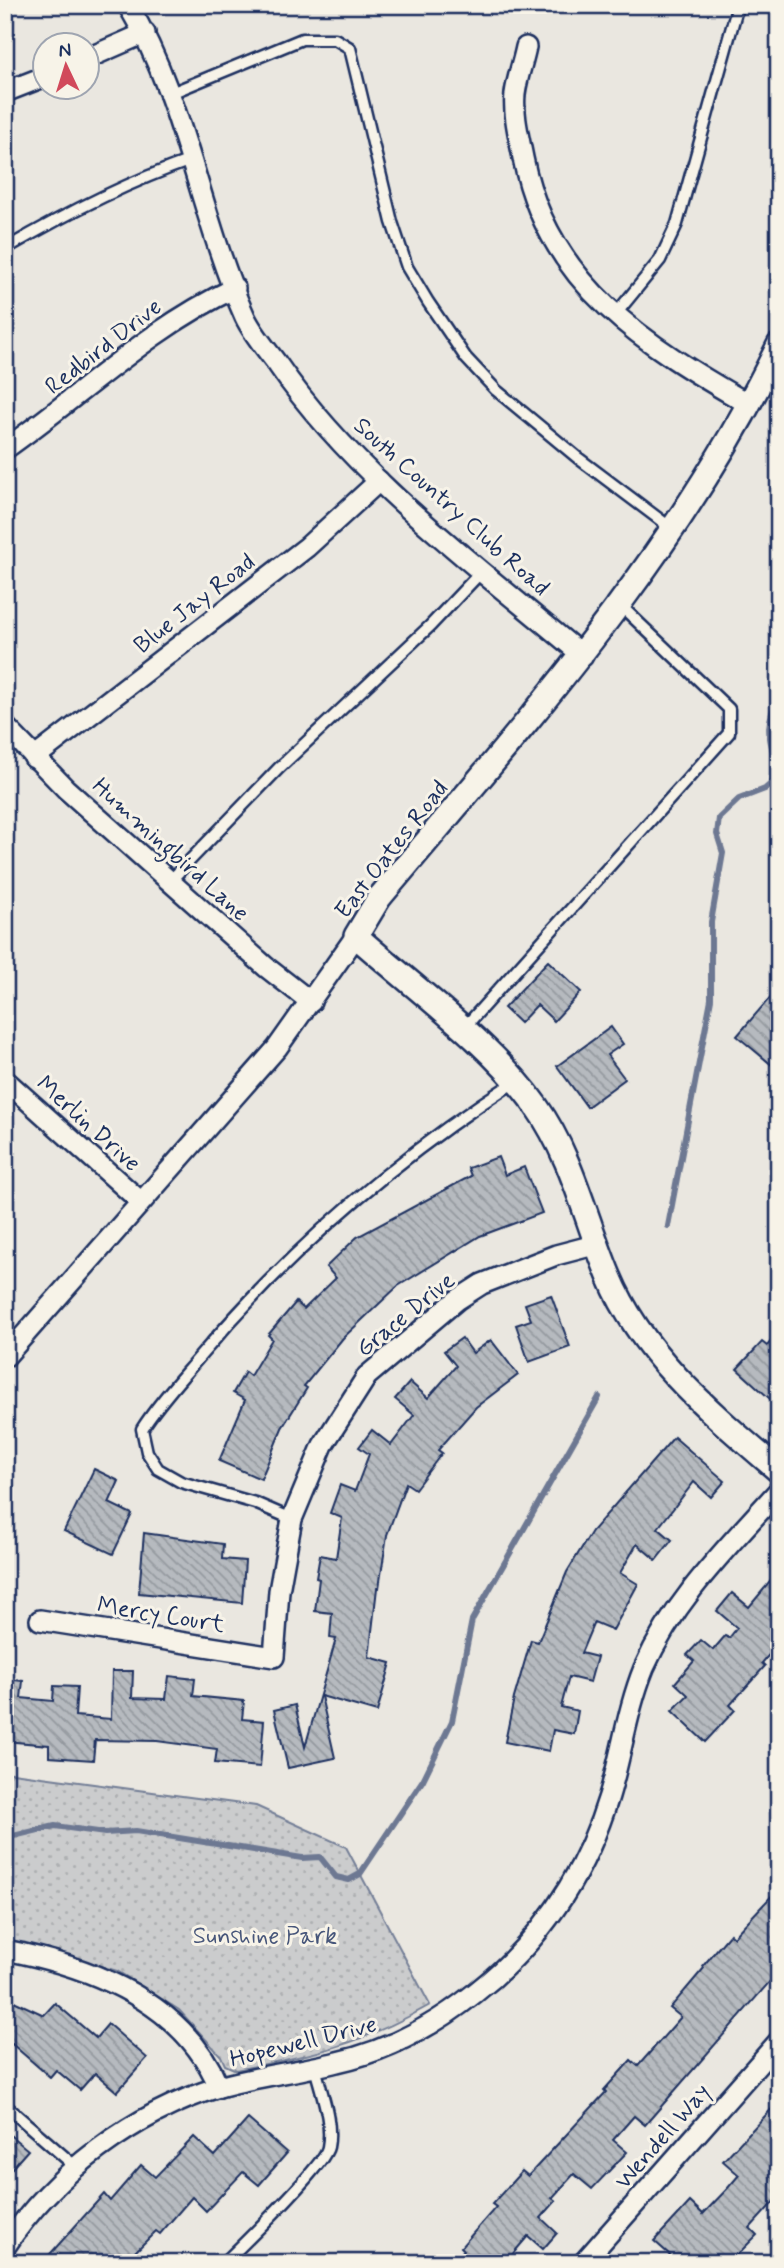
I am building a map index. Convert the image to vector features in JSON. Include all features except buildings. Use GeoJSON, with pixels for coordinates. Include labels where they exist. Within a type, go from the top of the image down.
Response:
{"type":"FeatureCollection","features":[{"type":"Feature","properties":{"kind":"street","name":"South Country Club Road"},"geometry":{"type":"LineString","coordinates":[[128,5],[145,33],[171,93],[191,160],[246,319],[283,372],[313,413],[379,481],[583,656]]}},
{"type":"Feature","properties":{"kind":"street"},"geometry":{"type":"LineString","coordinates":[[102,52],[145,33]]}},
{"type":"Feature","properties":{"kind":"street"},"geometry":{"type":"LineString","coordinates":[[526,47],[515,94],[516,121],[526,172],[540,215],[560,252],[589,290],[615,315],[669,358],[750,405]]}},
{"type":"Feature","properties":{"kind":"street"},"geometry":{"type":"LineString","coordinates":[[5,92],[32,81]]}},
{"type":"Feature","properties":{"kind":"street","name":"Redbird Drive"},"geometry":{"type":"LineString","coordinates":[[5,449],[51,417],[148,338],[234,288]]}},
{"type":"Feature","properties":{"kind":"street","name":"East Oates Road"},"geometry":{"type":"LineString","coordinates":[[5,1357],[277,1048],[356,936],[379,898],[583,656],[617,603],[673,529],[750,405],[779,345]]}},
{"type":"Feature","properties":{"kind":"street","name":"Blue Jay Road"},"geometry":{"type":"LineString","coordinates":[[34,758],[307,547],[379,481]]}},
{"type":"Feature","properties":{"kind":"street","name":"Hummingbird Lane"},"geometry":{"type":"LineString","coordinates":[[5,726],[34,758],[266,967],[311,1002]]}},
{"type":"Feature","properties":{"kind":"street"},"geometry":{"type":"LineString","coordinates":[[356,936],[505,1067],[537,1107],[562,1148],[610,1278],[649,1343],[705,1407],[779,1471]]}},
{"type":"Feature","properties":{"kind":"street","name":"Merlin Drive"},"geometry":{"type":"LineString","coordinates":[[5,1080],[140,1201]]}},
{"type":"Feature","properties":{"kind":"street","name":"Grace Drive"},"geometry":{"type":"LineString","coordinates":[[274,1657],[279,1591],[292,1519],[323,1445],[367,1376],[457,1300],[482,1284],[546,1259],[598,1244]]}},
{"type":"Feature","properties":{"kind":"street","name":"Hopewell Drive"},"geometry":{"type":"LineString","coordinates":[[5,2246],[46,2195],[76,2167],[131,2128],[219,2087],[369,2054],[434,2021],[475,1993],[535,1939],[556,1909],[589,1850],[609,1796],[632,1700],[668,1621],[692,1586],[779,1490]]}},
{"type":"Feature","properties":{"kind":"street","name":"Mercy Court"},"geometry":{"type":"LineString","coordinates":[[40,1620],[274,1657]]}},
{"type":"Feature","properties":{"kind":"street"},"geometry":{"type":"LineString","coordinates":[[5,1950],[100,1978],[146,2001],[183,2030],[210,2066],[219,2087]]}},
{"type":"Feature","properties":{"kind":"street","name":"Wendell Way"},"geometry":{"type":"LineString","coordinates":[[583,2263],[779,2041]]}},
{"type":"Feature","properties":{"kind":"lane"},"geometry":{"type":"LineString","coordinates":[[615,315],[660,260],[677,224],[738,5]]}},
{"type":"Feature","properties":{"kind":"lane"},"geometry":{"type":"LineString","coordinates":[[171,93],[302,39],[335,39],[350,48],[366,104],[392,222],[407,267],[428,302],[466,358],[496,390],[578,458],[673,529]]}},
{"type":"Feature","properties":{"kind":"lane"},"geometry":{"type":"LineString","coordinates":[[5,249],[77,207],[191,160]]}},
{"type":"Feature","properties":{"kind":"lane"},"geometry":{"type":"LineString","coordinates":[[171,880],[279,768],[430,626],[482,571]]}},
{"type":"Feature","properties":{"kind":"lane"},"geometry":{"type":"LineString","coordinates":[[462,1030],[729,733],[729,709],[617,603]]}},
{"type":"Feature","properties":{"kind":"lane"},"geometry":{"type":"LineString","coordinates":[[292,1519],[255,1503],[181,1482],[158,1469],[147,1452],[142,1429],[224,1328],[293,1256],[460,1117],[516,1081]]}},
{"type":"Feature","properties":{"kind":"lane"},"geometry":{"type":"LineString","coordinates":[[224,2263],[328,2151],[330,2133],[315,2067]]}},
{"type":"Feature","properties":{"kind":"lane"},"geometry":{"type":"LineString","coordinates":[[5,2105],[76,2167]]}},
{"type":"Feature","properties":{"kind":"green space","name":"Sunshine Park"},"geometry":{"type":"Polygon","coordinates":[[[5,1772],[256,1806],[346,1847],[430,2005],[381,2030],[336,2047],[236,2070],[225,2065],[221,2056],[179,2010],[117,1971],[5,1938],[5,1772]]]}},
{"type":"Feature","properties":{"kind":"waterway"},"geometry":{"type":"LineString","coordinates":[[668,1226],[711,999],[711,922],[723,853],[717,834],[719,818],[739,799],[765,789],[775,780],[769,732],[779,696]]}},
{"type":"Feature","properties":{"kind":"waterway"},"geometry":{"type":"LineString","coordinates":[[5,1838],[55,1826],[105,1833],[136,1831],[302,1858],[320,1857],[336,1877],[349,1880],[360,1874],[423,1780],[452,1721],[472,1620],[599,1397]]}}]}
